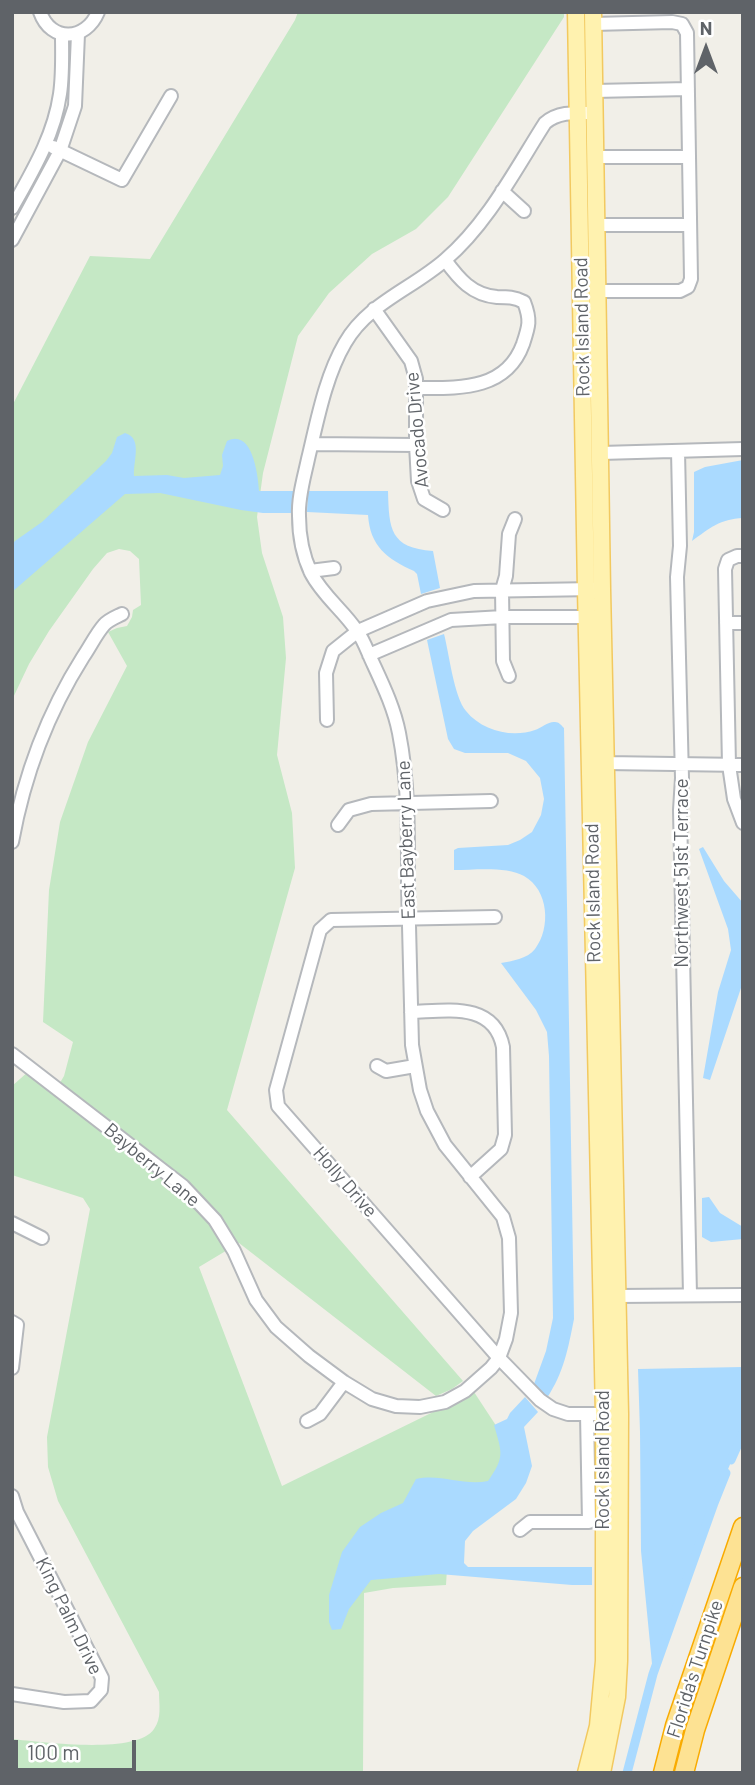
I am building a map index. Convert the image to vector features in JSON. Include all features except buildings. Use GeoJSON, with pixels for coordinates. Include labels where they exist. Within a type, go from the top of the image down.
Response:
{"type":"FeatureCollection","features":[{"type":"Feature","properties":{"kind":"highway","name":"Florida's Turnpike"},"geometry":{"type":"LineString","coordinates":[[663,1773],[675,1726],[743,1527]]}},
{"type":"Feature","properties":{"kind":"highway","name":"Florida's Turnpike"},"geometry":{"type":"LineString","coordinates":[[684,1773],[695,1730],[743,1587]]}},
{"type":"Feature","properties":{"kind":"main road","name":"Rock Island Road"},"geometry":{"type":"LineString","coordinates":[[576,12],[587,113],[596,157],[601,453],[594,589]]}},
{"type":"Feature","properties":{"kind":"main road","name":"Rock Island Road"},"geometry":{"type":"LineString","coordinates":[[593,18],[594,91],[587,113],[594,589],[606,763],[617,1296],[612,1414]]}},
{"type":"Feature","properties":{"kind":"main road","name":"Rock Island Road"},"geometry":{"type":"LineString","coordinates":[[595,616],[590,757],[620,1661],[607,1712],[602,1773]]}},
{"type":"Feature","properties":{"kind":"main road","name":"Rock Island Road"},"geometry":{"type":"LineString","coordinates":[[586,1773],[598,1726],[607,1712]]}},
{"type":"Feature","properties":{"kind":"street"},"geometry":{"type":"LineString","coordinates":[[40,12],[46,24],[62,34],[78,34],[87,29],[98,12]]}},
{"type":"Feature","properties":{"kind":"street"},"geometry":{"type":"LineString","coordinates":[[593,18],[672,22],[681,24],[687,33],[691,279],[688,287],[680,291],[598,291]]}},
{"type":"Feature","properties":{"kind":"street"},"geometry":{"type":"LineString","coordinates":[[12,208],[47,144],[57,113],[61,91],[62,34]]}},
{"type":"Feature","properties":{"kind":"street"},"geometry":{"type":"LineString","coordinates":[[12,240],[60,151],[75,106],[78,34]]}},
{"type":"Feature","properties":{"kind":"street"},"geometry":{"type":"LineString","coordinates":[[594,91],[688,89]]}},
{"type":"Feature","properties":{"kind":"street"},"geometry":{"type":"LineString","coordinates":[[47,144],[122,180],[171,96]]}},
{"type":"Feature","properties":{"kind":"street","name":"East Bayberry Lane"},"geometry":{"type":"LineString","coordinates":[[499,1358],[511,1313],[509,1238],[503,1217],[445,1146],[419,1090],[415,1066],[408,919],[407,802],[399,731],[390,701],[358,631],[323,592],[310,571],[302,548],[298,514],[312,444],[332,368],[345,342],[373,309],[445,260],[474,231],[545,123],[561,114],[587,113]]}},
{"type":"Feature","properties":{"kind":"street"},"geometry":{"type":"LineString","coordinates":[[596,157],[689,157]]}},
{"type":"Feature","properties":{"kind":"street"},"geometry":{"type":"LineString","coordinates":[[502,191],[524,211]]}},
{"type":"Feature","properties":{"kind":"street"},"geometry":{"type":"LineString","coordinates":[[597,225],[690,225]]}},
{"type":"Feature","properties":{"kind":"street"},"geometry":{"type":"LineString","coordinates":[[417,388],[461,388],[486,383],[512,363],[521,350],[529,328],[529,316],[524,302],[512,296],[496,297],[479,293],[460,281],[445,260]]}},
{"type":"Feature","properties":{"kind":"street","name":"Avocado Drive"},"geometry":{"type":"LineString","coordinates":[[373,309],[411,361],[417,388],[418,481],[424,499],[443,510]]}},
{"type":"Feature","properties":{"kind":"street"},"geometry":{"type":"LineString","coordinates":[[312,444],[416,444]]}},
{"type":"Feature","properties":{"kind":"street"},"geometry":{"type":"LineString","coordinates":[[601,453],[743,449]]}},
{"type":"Feature","properties":{"kind":"street","name":"Northwest 51st Terrace"},"geometry":{"type":"LineString","coordinates":[[678,451],[680,823],[690,1295]]}},
{"type":"Feature","properties":{"kind":"street"},"geometry":{"type":"LineString","coordinates":[[509,676],[503,661],[502,590],[506,576],[509,534],[515,519]]}},
{"type":"Feature","properties":{"kind":"street"},"geometry":{"type":"LineString","coordinates":[[743,556],[728,560],[725,569],[729,765],[734,799],[743,822]]}},
{"type":"Feature","properties":{"kind":"street"},"geometry":{"type":"LineString","coordinates":[[310,571],[334,568]]}},
{"type":"Feature","properties":{"kind":"street"},"geometry":{"type":"LineString","coordinates":[[327,720],[326,673],[333,651],[358,631],[427,601],[474,591],[594,589]]}},
{"type":"Feature","properties":{"kind":"street"},"geometry":{"type":"LineString","coordinates":[[12,842],[18,809],[32,762],[49,719],[70,677],[104,624],[122,614]]}},
{"type":"Feature","properties":{"kind":"street"},"geometry":{"type":"LineString","coordinates":[[369,655],[451,620],[595,616]]}},
{"type":"Feature","properties":{"kind":"street"},"geometry":{"type":"LineString","coordinates":[[726,623],[743,623]]}},
{"type":"Feature","properties":{"kind":"street"},"geometry":{"type":"LineString","coordinates":[[727,690],[743,690]]}},
{"type":"Feature","properties":{"kind":"street"},"geometry":{"type":"LineString","coordinates":[[590,757],[606,763],[743,765]]}},
{"type":"Feature","properties":{"kind":"street"},"geometry":{"type":"LineString","coordinates":[[338,825],[349,810],[371,804],[491,801]]}},
{"type":"Feature","properties":{"kind":"street","name":"Holly Drive"},"geometry":{"type":"LineString","coordinates":[[495,917],[331,920],[320,930],[276,1090],[278,1106],[499,1358],[540,1400],[553,1409],[568,1414],[612,1414]]}},
{"type":"Feature","properties":{"kind":"street"},"geometry":{"type":"LineString","coordinates":[[411,1012],[465,1011],[480,1015],[494,1025],[501,1036],[505,1135],[501,1149],[470,1177]]}},
{"type":"Feature","properties":{"kind":"street","name":"Bayberry Lane"},"geometry":{"type":"LineString","coordinates":[[12,1054],[183,1186],[215,1220],[234,1251],[256,1300],[276,1327],[344,1382],[372,1399],[396,1406],[419,1407],[445,1402],[465,1391],[499,1358]]}},
{"type":"Feature","properties":{"kind":"street"},"geometry":{"type":"LineString","coordinates":[[377,1066],[386,1071],[415,1066]]}},
{"type":"Feature","properties":{"kind":"street"},"geometry":{"type":"LineString","coordinates":[[12,1223],[42,1238]]}},
{"type":"Feature","properties":{"kind":"street"},"geometry":{"type":"LineString","coordinates":[[617,1296],[743,1295]]}},
{"type":"Feature","properties":{"kind":"street"},"geometry":{"type":"LineString","coordinates":[[12,1322],[17,1325],[12,1368]]}},
{"type":"Feature","properties":{"kind":"street"},"geometry":{"type":"LineString","coordinates":[[307,1421],[320,1414],[344,1382]]}},
{"type":"Feature","properties":{"kind":"street"},"geometry":{"type":"LineString","coordinates":[[520,1530],[530,1522],[589,1522],[587,1414]]}},
{"type":"Feature","properties":{"kind":"street","name":"King Palm Drive"},"geometry":{"type":"LineString","coordinates":[[12,1496],[17,1512],[102,1678],[101,1690],[92,1701],[64,1702],[12,1694]]}},
{"type":"Feature","properties":{"kind":"green space"},"geometry":{"type":"Polygon","coordinates":[[[298,12],[564,12],[564,17],[448,197],[416,229],[372,254],[329,293],[298,336],[263,473],[257,517],[262,553],[283,617],[286,658],[277,755],[292,813],[295,868],[227,1110],[463,1381],[436,1396],[239,1243],[199,1267],[282,1486],[474,1392],[516,1456],[448,1552],[446,1585],[393,1588],[364,1593],[363,1773],[12,1773],[12,1739],[88,1745],[129,1742],[144,1737],[154,1729],[160,1707],[159,1692],[58,1501],[48,1467],[47,1437],[90,1209],[83,1198],[12,1175],[12,1086],[29,1071],[55,1091],[64,1076],[73,1042],[43,1022],[49,890],[60,822],[88,742],[127,666],[108,632],[127,626],[133,610],[141,605],[139,559],[130,551],[119,549],[107,553],[49,631],[12,700],[12,406],[90,256],[150,259],[298,12]]]}},
{"type":"Feature","properties":{"kind":"water"},"geometry":{"type":"Polygon","coordinates":[[[125,433],[134,440],[134,476],[167,475],[184,478],[220,475],[227,441],[242,441],[252,455],[259,491],[295,491],[293,513],[241,510],[160,493],[125,494],[12,592],[12,545],[42,522],[106,461],[112,453],[117,437],[125,433]]]}},
{"type":"Feature","properties":{"kind":"water"},"geometry":{"type":"Polygon","coordinates":[[[743,460],[743,518],[722,522],[692,541],[694,472],[705,467],[743,460]]]}},
{"type":"Feature","properties":{"kind":"water"},"geometry":{"type":"Polygon","coordinates":[[[308,491],[388,491],[389,516],[395,534],[408,546],[433,551],[440,588],[421,594],[417,574],[388,556],[376,543],[368,515],[307,512],[308,491]]]}},
{"type":"Feature","properties":{"kind":"water"},"geometry":{"type":"Polygon","coordinates":[[[444,634],[458,696],[466,711],[480,724],[507,733],[535,730],[553,722],[564,728],[574,1319],[561,1369],[547,1398],[534,1384],[546,1351],[553,1318],[547,1032],[536,1010],[501,963],[524,957],[535,949],[544,931],[545,910],[539,890],[524,876],[490,869],[454,870],[454,850],[458,848],[508,845],[532,832],[541,815],[544,799],[540,778],[526,761],[508,753],[465,753],[454,749],[448,739],[427,640],[444,634]]]}},
{"type":"Feature","properties":{"kind":"water"},"geometry":{"type":"Polygon","coordinates":[[[703,847],[724,881],[743,903],[743,982],[710,1080],[703,1078],[718,992],[731,950],[728,929],[699,849],[703,847]]]}},
{"type":"Feature","properties":{"kind":"water"},"geometry":{"type":"Polygon","coordinates":[[[709,1197],[720,1213],[743,1227],[743,1239],[711,1242],[702,1237],[702,1198],[709,1197]]]}},
{"type":"Feature","properties":{"kind":"water"},"geometry":{"type":"Polygon","coordinates":[[[743,1367],[743,1433],[714,1503],[653,1674],[641,1551],[638,1369],[743,1367]]]}},
{"type":"Feature","properties":{"kind":"water"},"geometry":{"type":"Polygon","coordinates":[[[525,1397],[538,1412],[524,1427],[532,1466],[526,1483],[516,1499],[473,1531],[465,1541],[464,1563],[468,1567],[592,1567],[592,1585],[439,1574],[371,1580],[349,1609],[341,1629],[332,1630],[329,1622],[329,1595],[342,1552],[360,1527],[403,1503],[416,1479],[434,1477],[470,1482],[488,1481],[500,1455],[494,1425],[507,1419],[525,1397]]]}},
{"type":"Feature","properties":{"kind":"waterway"},"geometry":{"type":"LineString","coordinates":[[731,1460],[743,1433]]}},
{"type":"Feature","properties":{"kind":"waterway"},"geometry":{"type":"LineString","coordinates":[[627,1773],[653,1674],[726,1473]]}}]}
